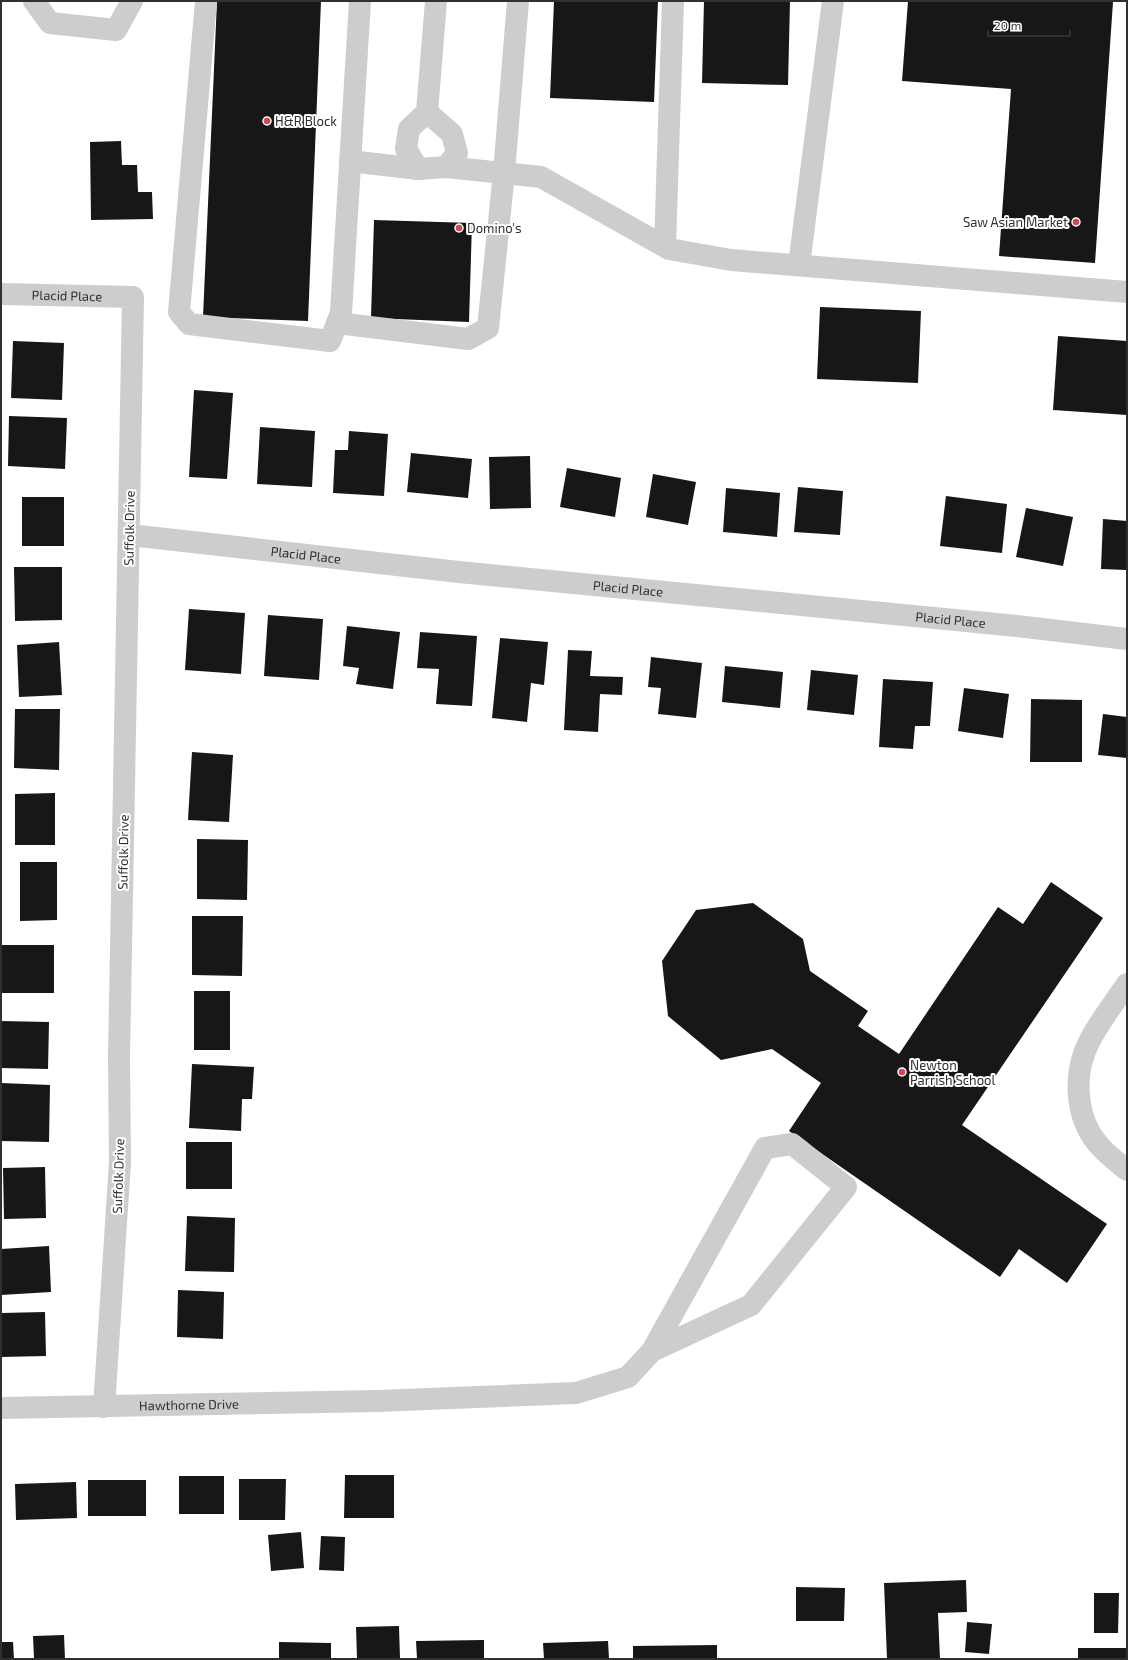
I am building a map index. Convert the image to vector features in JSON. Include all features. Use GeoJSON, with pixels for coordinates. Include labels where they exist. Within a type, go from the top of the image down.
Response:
{"type":"FeatureCollection","features":[{"type":"Feature","properties":{"kind":"street"},"geometry":{"type":"LineString","coordinates":[[34,1],[50,23],[116,30],[132,1]]}},
{"type":"Feature","properties":{"kind":"street"},"geometry":{"type":"LineString","coordinates":[[206,1],[179,312],[189,324],[330,341],[341,313],[360,1]]}},
{"type":"Feature","properties":{"kind":"street"},"geometry":{"type":"LineString","coordinates":[[418,169],[406,149],[409,129],[427,112],[436,1]]}},
{"type":"Feature","properties":{"kind":"street"},"geometry":{"type":"LineString","coordinates":[[337,323],[468,338],[488,328],[504,174],[518,1]]}},
{"type":"Feature","properties":{"kind":"street"},"geometry":{"type":"LineString","coordinates":[[665,246],[673,1]]}},
{"type":"Feature","properties":{"kind":"street"},"geometry":{"type":"LineString","coordinates":[[799,265],[833,1]]}},
{"type":"Feature","properties":{"kind":"street"},"geometry":{"type":"LineString","coordinates":[[427,112],[452,134],[457,153],[446,167]]}},
{"type":"Feature","properties":{"kind":"street"},"geometry":{"type":"LineString","coordinates":[[350,161],[418,169],[446,167],[540,177],[669,249],[731,260],[1127,292]]}},
{"type":"Feature","properties":{"kind":"street","name":"Placid Place"},"geometry":{"type":"LineString","coordinates":[[1,294],[133,297]]}},
{"type":"Feature","properties":{"kind":"street","name":"Suffolk Drive"},"geometry":{"type":"LineString","coordinates":[[104,1407],[120,1162],[119,1058],[130,535],[133,297]]}},
{"type":"Feature","properties":{"kind":"street","name":"Placid Place"},"geometry":{"type":"LineString","coordinates":[[130,535],[459,572],[1017,626],[1127,639]]}},
{"type":"Feature","properties":{"kind":"street"},"geometry":{"type":"LineString","coordinates":[[1127,984],[1086,1049],[1078,1080],[1078,1089],[1083,1117],[1090,1133],[1108,1155],[1127,1170]]}},
{"type":"Feature","properties":{"kind":"street"},"geometry":{"type":"LineString","coordinates":[[792,1144],[846,1187],[751,1305],[652,1351],[766,1148],[792,1144]]}},
{"type":"Feature","properties":{"kind":"street","name":"Hawthorne Drive"},"geometry":{"type":"LineString","coordinates":[[1,1408],[378,1401],[576,1393],[628,1376],[652,1351]]}},
{"type":"Feature","properties":{"kind":"building"},"geometry":{"type":"Polygon","coordinates":[[[217,1],[321,1],[308,321],[203,317],[217,1]]]}},
{"type":"Feature","properties":{"kind":"building"},"geometry":{"type":"Polygon","coordinates":[[[554,1],[658,1],[654,102],[550,98],[554,1]]]}},
{"type":"Feature","properties":{"kind":"building"},"geometry":{"type":"Polygon","coordinates":[[[704,1],[790,1],[788,85],[702,83],[704,1]]]}},
{"type":"Feature","properties":{"kind":"building"},"geometry":{"type":"Polygon","coordinates":[[[908,1],[1113,2],[1095,263],[999,256],[1011,89],[902,81],[908,1]]]}},
{"type":"Feature","properties":{"kind":"building"},"geometry":{"type":"Polygon","coordinates":[[[121,141],[122,165],[137,165],[138,192],[152,192],[153,219],[91,220],[90,142],[121,141]]]}},
{"type":"Feature","properties":{"kind":"building"},"geometry":{"type":"Polygon","coordinates":[[[374,220],[472,223],[469,322],[371,318],[374,220]]]}},
{"type":"Feature","properties":{"kind":"building"},"geometry":{"type":"Polygon","coordinates":[[[820,307],[921,311],[918,383],[817,379],[820,307]]]}},
{"type":"Feature","properties":{"kind":"building"},"geometry":{"type":"Polygon","coordinates":[[[1058,336],[1127,341],[1127,415],[1053,410],[1058,336]]]}},
{"type":"Feature","properties":{"kind":"building"},"geometry":{"type":"Polygon","coordinates":[[[13,341],[64,343],[62,400],[11,398],[13,341]]]}},
{"type":"Feature","properties":{"kind":"building"},"geometry":{"type":"Polygon","coordinates":[[[194,390],[233,393],[227,479],[189,477],[194,390]]]}},
{"type":"Feature","properties":{"kind":"building"},"geometry":{"type":"Polygon","coordinates":[[[9,416],[67,418],[65,469],[8,466],[9,416]]]}},
{"type":"Feature","properties":{"kind":"building"},"geometry":{"type":"Polygon","coordinates":[[[260,427],[315,431],[312,487],[257,484],[260,427]]]}},
{"type":"Feature","properties":{"kind":"building"},"geometry":{"type":"Polygon","coordinates":[[[349,431],[388,434],[384,496],[333,493],[335,450],[348,450],[349,431]]]}},
{"type":"Feature","properties":{"kind":"building"},"geometry":{"type":"Polygon","coordinates":[[[411,453],[472,459],[468,498],[407,492],[411,453]]]}},
{"type":"Feature","properties":{"kind":"building"},"geometry":{"type":"Polygon","coordinates":[[[530,456],[531,508],[490,509],[489,457],[530,456]]]}},
{"type":"Feature","properties":{"kind":"building"},"geometry":{"type":"Polygon","coordinates":[[[567,468],[621,478],[615,517],[560,507],[567,468]]]}},
{"type":"Feature","properties":{"kind":"building"},"geometry":{"type":"Polygon","coordinates":[[[653,474],[696,482],[688,525],[646,517],[653,474]]]}},
{"type":"Feature","properties":{"kind":"building"},"geometry":{"type":"Polygon","coordinates":[[[798,487],[843,491],[840,535],[794,532],[798,487]]]}},
{"type":"Feature","properties":{"kind":"building"},"geometry":{"type":"Polygon","coordinates":[[[726,488],[780,493],[777,537],[723,532],[726,488]]]}},
{"type":"Feature","properties":{"kind":"building"},"geometry":{"type":"Polygon","coordinates":[[[946,496],[1007,504],[1002,553],[940,546],[946,496]]]}},
{"type":"Feature","properties":{"kind":"building"},"geometry":{"type":"Polygon","coordinates":[[[22,497],[64,497],[64,546],[22,546],[22,497]]]}},
{"type":"Feature","properties":{"kind":"building"},"geometry":{"type":"Polygon","coordinates":[[[1026,508],[1073,517],[1063,566],[1016,557],[1026,508]]]}},
{"type":"Feature","properties":{"kind":"building"},"geometry":{"type":"Polygon","coordinates":[[[1103,519],[1127,521],[1127,570],[1101,569],[1103,519]]]}},
{"type":"Feature","properties":{"kind":"building"},"geometry":{"type":"Polygon","coordinates":[[[14,567],[62,567],[62,620],[15,621],[14,567]]]}},
{"type":"Feature","properties":{"kind":"building"},"geometry":{"type":"Polygon","coordinates":[[[189,609],[245,613],[241,674],[185,670],[189,609]]]}},
{"type":"Feature","properties":{"kind":"building"},"geometry":{"type":"Polygon","coordinates":[[[268,615],[323,619],[319,680],[264,676],[268,615]]]}},
{"type":"Feature","properties":{"kind":"building"},"geometry":{"type":"Polygon","coordinates":[[[347,626],[400,632],[393,689],[356,684],[359,668],[343,666],[347,626]]]}},
{"type":"Feature","properties":{"kind":"building"},"geometry":{"type":"Polygon","coordinates":[[[420,632],[477,636],[472,706],[436,704],[439,669],[417,668],[420,632]]]}},
{"type":"Feature","properties":{"kind":"building"},"geometry":{"type":"Polygon","coordinates":[[[500,638],[548,642],[544,685],[531,683],[527,722],[492,718],[500,638]]]}},
{"type":"Feature","properties":{"kind":"building"},"geometry":{"type":"Polygon","coordinates":[[[59,642],[62,695],[19,697],[17,645],[59,642]]]}},
{"type":"Feature","properties":{"kind":"building"},"geometry":{"type":"Polygon","coordinates":[[[568,650],[592,651],[590,676],[623,677],[622,695],[600,694],[598,732],[564,730],[568,650]]]}},
{"type":"Feature","properties":{"kind":"building"},"geometry":{"type":"Polygon","coordinates":[[[651,657],[702,663],[696,718],[658,714],[661,688],[648,687],[651,657]]]}},
{"type":"Feature","properties":{"kind":"building"},"geometry":{"type":"Polygon","coordinates":[[[725,666],[783,672],[780,708],[722,702],[725,666]]]}},
{"type":"Feature","properties":{"kind":"building"},"geometry":{"type":"Polygon","coordinates":[[[811,670],[858,675],[854,715],[807,710],[811,670]]]}},
{"type":"Feature","properties":{"kind":"building"},"geometry":{"type":"Polygon","coordinates":[[[883,679],[933,682],[930,726],[915,726],[913,749],[879,747],[883,679]]]}},
{"type":"Feature","properties":{"kind":"building"},"geometry":{"type":"Polygon","coordinates":[[[964,688],[1009,694],[1003,738],[958,731],[964,688]]]}},
{"type":"Feature","properties":{"kind":"building"},"geometry":{"type":"Polygon","coordinates":[[[1031,699],[1082,700],[1082,762],[1030,762],[1031,699]]]}},
{"type":"Feature","properties":{"kind":"building"},"geometry":{"type":"Polygon","coordinates":[[[15,709],[60,709],[59,770],[14,768],[15,709]]]}},
{"type":"Feature","properties":{"kind":"building"},"geometry":{"type":"Polygon","coordinates":[[[1103,714],[1127,717],[1127,758],[1098,755],[1103,714]]]}},
{"type":"Feature","properties":{"kind":"building"},"geometry":{"type":"Polygon","coordinates":[[[192,752],[233,755],[229,822],[188,820],[192,752]]]}},
{"type":"Feature","properties":{"kind":"building"},"geometry":{"type":"Polygon","coordinates":[[[55,793],[55,845],[15,845],[15,794],[55,793]]]}},
{"type":"Feature","properties":{"kind":"building"},"geometry":{"type":"Polygon","coordinates":[[[197,839],[248,840],[247,900],[197,899],[197,839]]]}},
{"type":"Feature","properties":{"kind":"building"},"geometry":{"type":"Polygon","coordinates":[[[20,862],[57,862],[57,920],[20,921],[20,862]]]}},
{"type":"Feature","properties":{"kind":"building","name":"Newton Parrish School"},"geometry":{"type":"Polygon","coordinates":[[[1051,882],[1103,918],[962,1125],[1107,1224],[1067,1283],[1019,1249],[1000,1277],[789,1131],[821,1083],[772,1049],[721,1060],[668,1016],[662,961],[696,910],[753,903],[803,939],[810,971],[868,1011],[858,1026],[899,1054],[998,907],[1023,924],[1051,882]]]}},
{"type":"Feature","properties":{"kind":"building"},"geometry":{"type":"Polygon","coordinates":[[[192,916],[243,916],[242,976],[192,975],[192,916]]]}},
{"type":"Feature","properties":{"kind":"building"},"geometry":{"type":"Polygon","coordinates":[[[1,945],[54,945],[54,993],[1,993],[1,945]]]}},
{"type":"Feature","properties":{"kind":"building"},"geometry":{"type":"Polygon","coordinates":[[[194,991],[230,991],[230,1050],[194,1050],[194,991]]]}},
{"type":"Feature","properties":{"kind":"building"},"geometry":{"type":"Polygon","coordinates":[[[1,1021],[49,1022],[48,1069],[1,1068],[1,1021]]]}},
{"type":"Feature","properties":{"kind":"building"},"geometry":{"type":"Polygon","coordinates":[[[192,1064],[254,1067],[252,1099],[242,1099],[241,1131],[189,1128],[192,1064]]]}},
{"type":"Feature","properties":{"kind":"building"},"geometry":{"type":"Polygon","coordinates":[[[1,1083],[50,1085],[49,1142],[1,1141],[1,1083]]]}},
{"type":"Feature","properties":{"kind":"building"},"geometry":{"type":"Polygon","coordinates":[[[186,1142],[232,1142],[232,1189],[186,1189],[186,1142]]]}},
{"type":"Feature","properties":{"kind":"building"},"geometry":{"type":"Polygon","coordinates":[[[45,1167],[46,1218],[4,1219],[3,1168],[45,1167]]]}},
{"type":"Feature","properties":{"kind":"building"},"geometry":{"type":"Polygon","coordinates":[[[187,1216],[235,1218],[234,1272],[185,1271],[187,1216]]]}},
{"type":"Feature","properties":{"kind":"building"},"geometry":{"type":"Polygon","coordinates":[[[49,1246],[51,1292],[1,1295],[1,1249],[49,1246]]]}},
{"type":"Feature","properties":{"kind":"building"},"geometry":{"type":"Polygon","coordinates":[[[178,1290],[224,1292],[223,1339],[177,1337],[178,1290]]]}},
{"type":"Feature","properties":{"kind":"building"},"geometry":{"type":"Polygon","coordinates":[[[45,1312],[46,1356],[1,1357],[1,1313],[45,1312]]]}},
{"type":"Feature","properties":{"kind":"building"},"geometry":{"type":"Polygon","coordinates":[[[345,1475],[394,1475],[394,1518],[344,1518],[345,1475]]]}},
{"type":"Feature","properties":{"kind":"building"},"geometry":{"type":"Polygon","coordinates":[[[179,1476],[224,1476],[224,1514],[179,1514],[179,1476]]]}},
{"type":"Feature","properties":{"kind":"building"},"geometry":{"type":"Polygon","coordinates":[[[239,1479],[286,1479],[285,1520],[239,1520],[239,1479]]]}},
{"type":"Feature","properties":{"kind":"building"},"geometry":{"type":"Polygon","coordinates":[[[88,1480],[146,1480],[146,1516],[88,1516],[88,1480]]]}},
{"type":"Feature","properties":{"kind":"building"},"geometry":{"type":"Polygon","coordinates":[[[76,1482],[77,1518],[16,1520],[15,1484],[76,1482]]]}},
{"type":"Feature","properties":{"kind":"building"},"geometry":{"type":"Polygon","coordinates":[[[301,1532],[304,1568],[271,1571],[268,1535],[301,1532]]]}},
{"type":"Feature","properties":{"kind":"building"},"geometry":{"type":"Polygon","coordinates":[[[321,1536],[345,1537],[344,1571],[319,1570],[321,1536]]]}},
{"type":"Feature","properties":{"kind":"building"},"geometry":{"type":"Polygon","coordinates":[[[966,1580],[967,1612],[938,1613],[940,1659],[887,1659],[884,1583],[966,1580]]]}},
{"type":"Feature","properties":{"kind":"building"},"geometry":{"type":"Polygon","coordinates":[[[796,1587],[845,1588],[844,1621],[796,1621],[796,1587]]]}},
{"type":"Feature","properties":{"kind":"building"},"geometry":{"type":"Polygon","coordinates":[[[1094,1593],[1119,1593],[1118,1633],[1094,1633],[1094,1593]]]}},
{"type":"Feature","properties":{"kind":"building"},"geometry":{"type":"Polygon","coordinates":[[[967,1622],[992,1624],[989,1654],[965,1652],[967,1622]]]}},
{"type":"Feature","properties":{"kind":"building"},"geometry":{"type":"Polygon","coordinates":[[[399,1626],[400,1659],[357,1659],[356,1627],[399,1626]]]}},
{"type":"Feature","properties":{"kind":"building"},"geometry":{"type":"Polygon","coordinates":[[[64,1635],[65,1659],[34,1659],[33,1636],[64,1635]]]}},
{"type":"Feature","properties":{"kind":"building"},"geometry":{"type":"Polygon","coordinates":[[[484,1640],[484,1659],[417,1659],[416,1641],[484,1640]]]}},
{"type":"Feature","properties":{"kind":"building"},"geometry":{"type":"Polygon","coordinates":[[[608,1641],[609,1659],[544,1659],[543,1643],[608,1641]]]}},
{"type":"Feature","properties":{"kind":"building"},"geometry":{"type":"Polygon","coordinates":[[[1,1642],[13,1642],[14,1659],[1,1659],[1,1642]]]}},
{"type":"Feature","properties":{"kind":"building"},"geometry":{"type":"Polygon","coordinates":[[[279,1642],[331,1643],[331,1659],[279,1659],[279,1642]]]}},
{"type":"Feature","properties":{"kind":"building"},"geometry":{"type":"Polygon","coordinates":[[[717,1645],[717,1659],[633,1659],[633,1646],[717,1645]]]}},
{"type":"Feature","properties":{"kind":"building"},"geometry":{"type":"Polygon","coordinates":[[[1078,1648],[1126,1648],[1126,1659],[1078,1659],[1078,1648]]]}},
{"type":"Feature","properties":{"kind":"place","name":"H&R Block"},"geometry":{"type":"Point","coordinates":[267,121]}},
{"type":"Feature","properties":{"kind":"place","name":"Saw Asian Market"},"geometry":{"type":"Point","coordinates":[1076,222]}},
{"type":"Feature","properties":{"kind":"place","name":"Domino's"},"geometry":{"type":"Point","coordinates":[459,228]}},
{"type":"Feature","properties":{"kind":"place","name":"Newton Parrish School"},"geometry":{"type":"Point","coordinates":[902,1072]}}]}
